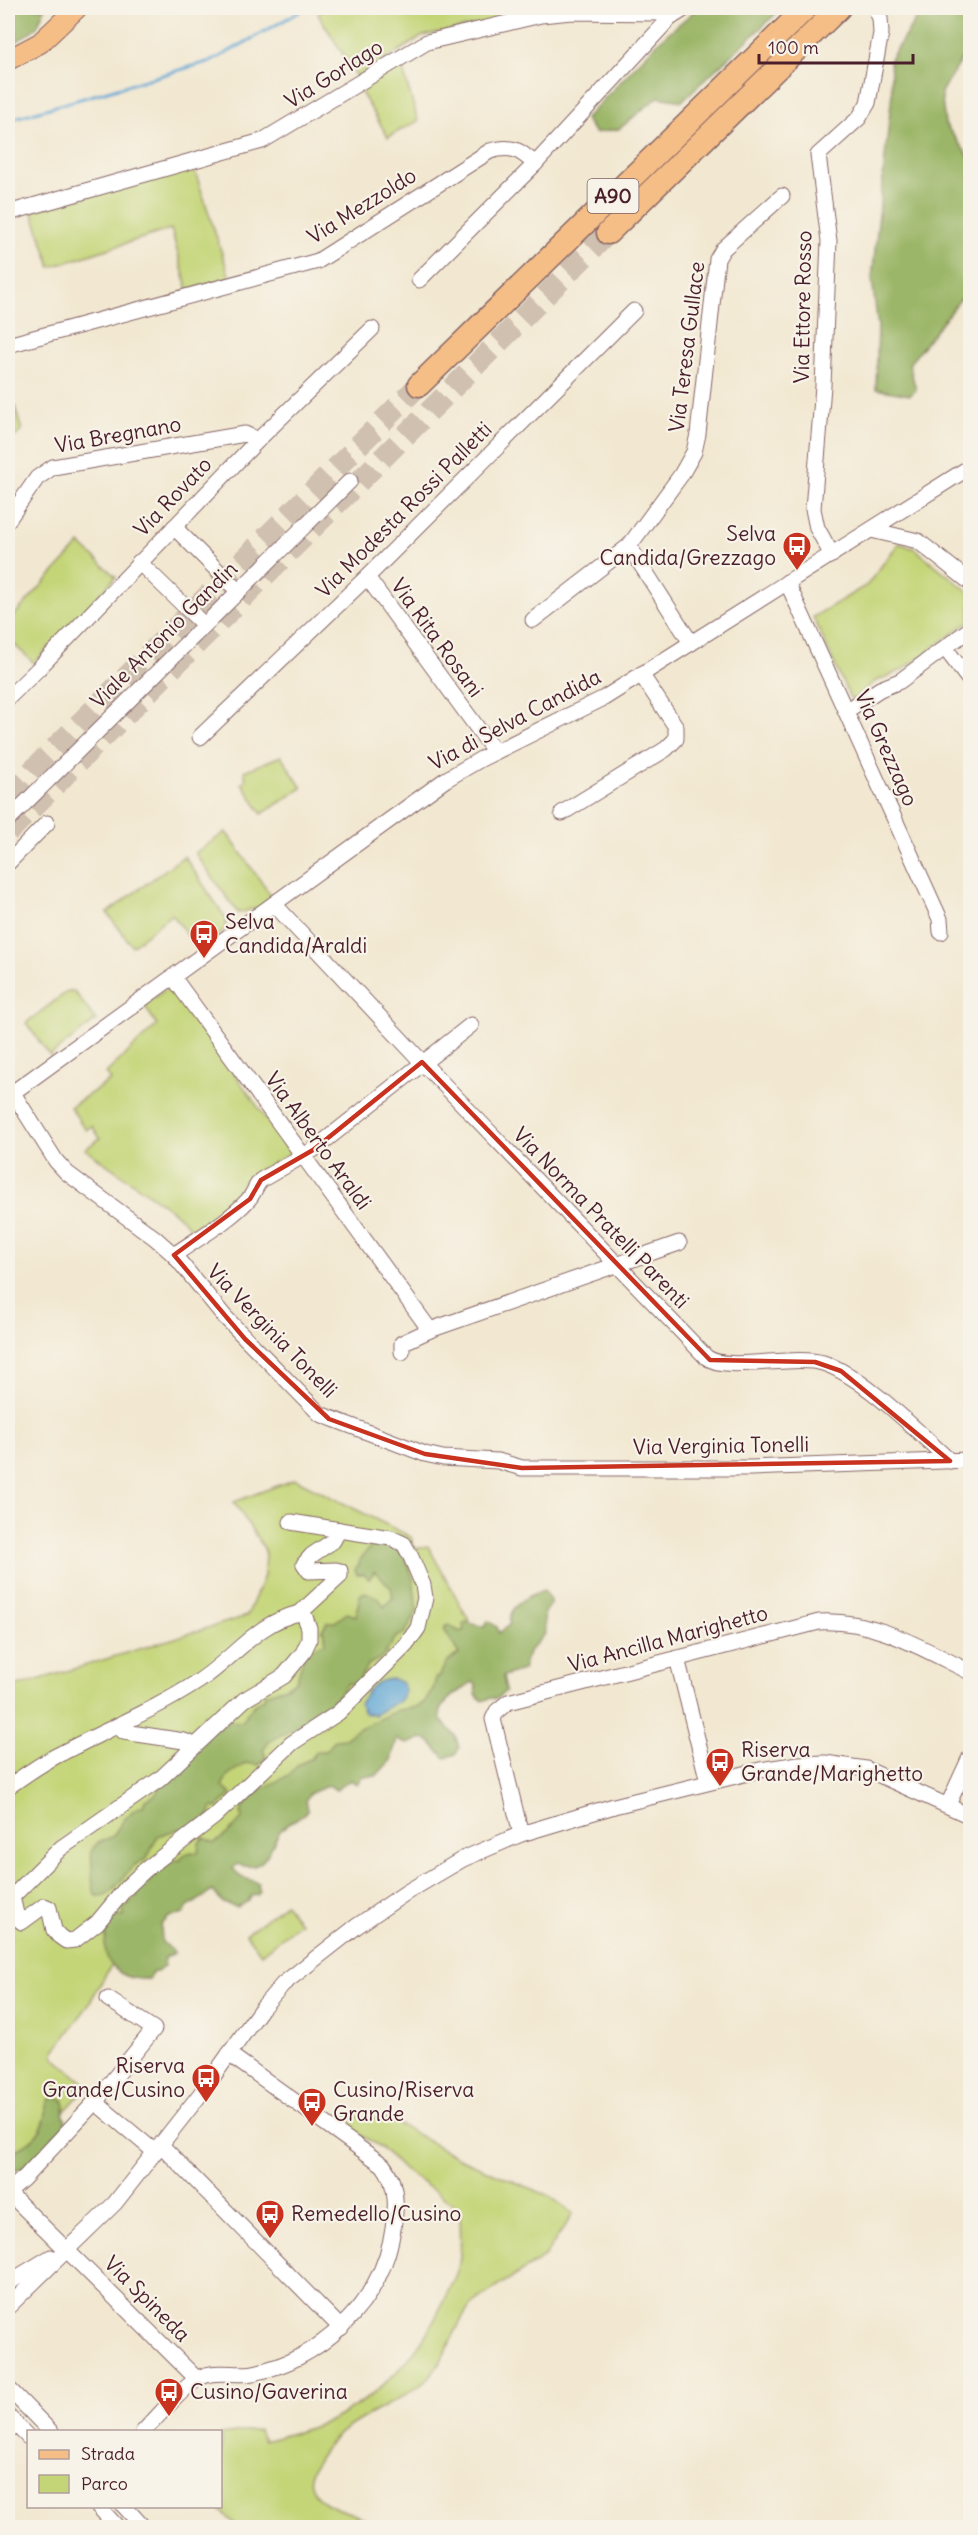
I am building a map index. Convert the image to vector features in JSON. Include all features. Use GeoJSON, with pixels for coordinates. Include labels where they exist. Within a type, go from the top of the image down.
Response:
{"type":"FeatureCollection","features":[{"type":"Feature","properties":{"kind":"highway","name":"A90"},"geometry":{"type":"LineString","coordinates":[[419,385],[806,8]]}},
{"type":"Feature","properties":{"kind":"highway","name":"A90"},"geometry":{"type":"LineString","coordinates":[[608,233],[839,8]]}},
{"type":"Feature","properties":{"kind":"main road"},"geometry":{"type":"LineString","coordinates":[[8,60],[40,43],[77,8]]}},
{"type":"Feature","properties":{"kind":"street"},"geometry":{"type":"LineString","coordinates":[[419,280],[535,164],[670,18],[686,8]]}},
{"type":"Feature","properties":{"kind":"street","name":"Via Ettore Rosso"},"geometry":{"type":"LineString","coordinates":[[832,555],[817,528],[813,509],[823,386],[829,241],[818,155],[859,118],[868,103],[881,33],[880,18],[875,8]]}},
{"type":"Feature","properties":{"kind":"street","name":"Via Gorlago"},"geometry":{"type":"LineString","coordinates":[[8,213],[262,141],[427,42],[541,15],[572,12],[659,13],[670,18]]}},
{"type":"Feature","properties":{"kind":"street","name":"Via Mezzoldo"},"geometry":{"type":"LineString","coordinates":[[8,345],[318,261],[490,151],[506,147],[518,149],[535,164]]}},
{"type":"Feature","properties":{"kind":"street","name":"Via Teresa Gullace"},"geometry":{"type":"LineString","coordinates":[[533,620],[629,546],[681,475],[696,447],[712,285],[718,254],[782,196]]}},
{"type":"Feature","properties":{"kind":"street","name":"Via Modesta Rossi Palletti"},"geometry":{"type":"LineString","coordinates":[[200,736],[367,577],[634,311]]}},
{"type":"Feature","properties":{"kind":"street","name":"Via Rovato"},"geometry":{"type":"LineString","coordinates":[[8,698],[258,440],[372,329]]}},
{"type":"Feature","properties":{"kind":"street","name":"Via Bregnano"},"geometry":{"type":"LineString","coordinates":[[8,520],[38,478],[53,466],[245,434],[258,440]]}},
{"type":"Feature","properties":{"kind":"street","name":"Via di Selva Candida"},"geometry":{"type":"LineString","coordinates":[[10,1094],[437,785],[495,752],[579,711],[970,467]]}},
{"type":"Feature","properties":{"kind":"street","name":"Viale Antonio Gandin"},"geometry":{"type":"LineString","coordinates":[[8,820],[350,481]]}},
{"type":"Feature","properties":{"kind":"street"},"geometry":{"type":"LineString","coordinates":[[174,527],[238,591]]}},
{"type":"Feature","properties":{"kind":"street"},"geometry":{"type":"LineString","coordinates":[[871,530],[908,538],[922,544],[970,582]]}},
{"type":"Feature","properties":{"kind":"street"},"geometry":{"type":"LineString","coordinates":[[629,546],[691,643]]}},
{"type":"Feature","properties":{"kind":"street"},"geometry":{"type":"LineString","coordinates":[[139,562],[204,625]]}},
{"type":"Feature","properties":{"kind":"street","name":"Via Rita Rosani"},"geometry":{"type":"LineString","coordinates":[[367,577],[495,752]]}},
{"type":"Feature","properties":{"kind":"street","name":"Via Grezzago"},"geometry":{"type":"LineString","coordinates":[[787,582],[940,919],[941,932]]}},
{"type":"Feature","properties":{"kind":"street"},"geometry":{"type":"LineString","coordinates":[[846,711],[880,688],[900,681],[970,629]]}},
{"type":"Feature","properties":{"kind":"street"},"geometry":{"type":"LineString","coordinates":[[945,648],[970,681]]}},
{"type":"Feature","properties":{"kind":"street"},"geometry":{"type":"LineString","coordinates":[[562,813],[666,749],[676,739],[676,727],[641,674]]}},
{"type":"Feature","properties":{"kind":"street"},"geometry":{"type":"LineString","coordinates":[[8,863],[47,823]]}},
{"type":"Feature","properties":{"kind":"street","name":"Via Norma Pratelli Parenti"},"geometry":{"type":"LineString","coordinates":[[274,903],[422,1062],[710,1360],[724,1364],[781,1359],[815,1362],[841,1371],[906,1421],[950,1461]]}},
{"type":"Feature","properties":{"kind":"street","name":"Via Alberto Araldi"},"geometry":{"type":"LineString","coordinates":[[173,977],[430,1330]]}},
{"type":"Feature","properties":{"kind":"street","name":"Via Verginia Tonelli"},"geometry":{"type":"LineString","coordinates":[[471,1025],[302,1157],[261,1180],[255,1186],[250,1199],[174,1255],[225,1317],[320,1414],[425,1454],[443,1458],[498,1461],[522,1468],[751,1468],[970,1460]]}},
{"type":"Feature","properties":{"kind":"street"},"geometry":{"type":"LineString","coordinates":[[10,1094],[56,1161],[67,1173],[155,1238],[174,1255]]}},
{"type":"Feature","properties":{"kind":"street"},"geometry":{"type":"LineString","coordinates":[[402,1352],[402,1343],[430,1330],[679,1243]]}},
{"type":"Feature","properties":{"kind":"street"},"geometry":{"type":"LineString","coordinates":[[8,1898],[13,1901],[17,1918],[22,1922],[44,1906],[49,1908],[54,1930],[58,1936],[66,1941],[75,1940],[97,1923],[126,1888],[145,1870],[214,1817],[292,1743],[338,1713],[399,1653],[418,1628],[425,1598],[409,1544],[391,1538],[291,1522]]}},
{"type":"Feature","properties":{"kind":"street"},"geometry":{"type":"LineString","coordinates":[[8,1787],[60,1754],[147,1712],[201,1680],[264,1628],[300,1613],[340,1576],[340,1571],[336,1570],[309,1571],[304,1564],[312,1555],[333,1540],[340,1530]]}},
{"type":"Feature","properties":{"kind":"street"},"geometry":{"type":"LineString","coordinates":[[8,1898],[14,1895],[62,1848],[160,1779],[256,1690],[278,1681],[292,1666],[309,1640],[305,1617],[300,1613]]}},
{"type":"Feature","properties":{"kind":"street","name":"Via Ancilla Marighetto"},"geometry":{"type":"LineString","coordinates":[[521,1834],[494,1724],[497,1711],[504,1705],[519,1699],[800,1626],[838,1622],[860,1624],[880,1630],[970,1672]]}},
{"type":"Feature","properties":{"kind":"street"},"geometry":{"type":"LineString","coordinates":[[677,1658],[708,1782]]}},
{"type":"Feature","properties":{"kind":"street"},"geometry":{"type":"LineString","coordinates":[[118,1726],[124,1732],[184,1741],[195,1745]]}},
{"type":"Feature","properties":{"kind":"street"},"geometry":{"type":"LineString","coordinates":[[948,1805],[970,1756]]}},
{"type":"Feature","properties":{"kind":"street"},"geometry":{"type":"LineString","coordinates":[[8,2307],[115,2203],[273,1994],[313,1959],[357,1926],[434,1875],[473,1854],[521,1834],[614,1806],[708,1782],[799,1764],[842,1764],[875,1772],[970,1816]]}},
{"type":"Feature","properties":{"kind":"street"},"geometry":{"type":"LineString","coordinates":[[8,2192],[95,2102],[154,2029],[108,1999]]}},
{"type":"Feature","properties":{"kind":"street"},"geometry":{"type":"LineString","coordinates":[[145,2430],[197,2379],[210,2374],[253,2373],[279,2365],[310,2351],[341,2328],[371,2288],[387,2253],[395,2214],[395,2194],[391,2179],[377,2160],[229,2054]]}},
{"type":"Feature","properties":{"kind":"street"},"geometry":{"type":"LineString","coordinates":[[95,2102],[158,2149],[341,2328]]}},
{"type":"Feature","properties":{"kind":"street","name":"Via Spineda"},"geometry":{"type":"LineString","coordinates":[[8,2192],[197,2379]]}},
{"type":"Feature","properties":{"kind":"street"},"geometry":{"type":"LineString","coordinates":[[11,2280],[67,2249]]}},
{"type":"Feature","properties":{"kind":"street"},"geometry":{"type":"LineString","coordinates":[[8,2388],[49,2430]]}},
{"type":"Feature","properties":{"kind":"street"},"geometry":{"type":"LineString","coordinates":[[8,2416],[27,2436]]}},
{"type":"Feature","properties":{"kind":"street"},"geometry":{"type":"LineString","coordinates":[[100,2508],[118,2528]]}},
{"type":"Feature","properties":{"kind":"street"},"geometry":{"type":"LineString","coordinates":[[126,2508],[144,2528]]}},
{"type":"Feature","properties":{"kind":"highlighted area"},"geometry":{"type":"Polygon","coordinates":[[[422,1062],[710,1360],[815,1362],[841,1371],[950,1461],[522,1468],[425,1454],[329,1419],[245,1339],[174,1255],[250,1199],[261,1180],[313,1150],[422,1062]]]}},
{"type":"Feature","properties":{"kind":"green space"},"geometry":{"type":"Polygon","coordinates":[[[8,8],[45,8],[37,27],[8,48],[8,8]]]}},
{"type":"Feature","properties":{"kind":"green space"},"geometry":{"type":"Polygon","coordinates":[[[327,8],[501,8],[501,20],[423,36],[357,77],[318,14],[327,8]]]}},
{"type":"Feature","properties":{"kind":"green space"},"geometry":{"type":"Polygon","coordinates":[[[698,8],[782,8],[682,101],[658,97],[619,129],[595,133],[585,119],[659,41],[698,8]]]}},
{"type":"Feature","properties":{"kind":"green space"},"geometry":{"type":"Polygon","coordinates":[[[941,8],[970,8],[970,45],[941,92],[945,124],[970,158],[970,287],[909,364],[916,390],[910,395],[876,389],[878,327],[872,279],[892,93],[890,59],[918,16],[941,8]]]}},
{"type":"Feature","properties":{"kind":"green space"},"geometry":{"type":"Polygon","coordinates":[[[401,63],[418,121],[388,137],[359,89],[401,63]]]}},
{"type":"Feature","properties":{"kind":"green space"},"geometry":{"type":"Polygon","coordinates":[[[194,168],[230,278],[188,290],[171,229],[51,267],[32,211],[194,168]]]}},
{"type":"Feature","properties":{"kind":"green space"},"geometry":{"type":"Polygon","coordinates":[[[8,382],[22,431],[8,442],[8,382]]]}},
{"type":"Feature","properties":{"kind":"green space"},"geometry":{"type":"Polygon","coordinates":[[[899,543],[915,549],[970,593],[970,621],[902,670],[874,682],[854,699],[850,698],[813,617],[867,585],[899,543]]]}},
{"type":"Feature","properties":{"kind":"green space"},"geometry":{"type":"Polygon","coordinates":[[[80,544],[116,577],[34,663],[8,639],[8,622],[80,544]]]}},
{"type":"Feature","properties":{"kind":"green space"},"geometry":{"type":"Polygon","coordinates":[[[281,756],[302,788],[262,814],[242,783],[246,781],[244,771],[281,756]]]}},
{"type":"Feature","properties":{"kind":"green space"},"geometry":{"type":"Polygon","coordinates":[[[226,832],[272,897],[258,908],[238,913],[195,853],[226,832]]]}},
{"type":"Feature","properties":{"kind":"green space"},"geometry":{"type":"Polygon","coordinates":[[[184,856],[227,920],[224,931],[198,950],[172,914],[132,946],[107,913],[184,856]]]}},
{"type":"Feature","properties":{"kind":"green space"},"geometry":{"type":"Polygon","coordinates":[[[172,985],[291,1154],[255,1172],[239,1198],[192,1229],[174,1212],[85,1149],[100,1138],[92,1126],[86,1130],[70,1107],[111,1080],[106,1073],[157,1025],[144,1005],[172,985]]]}},
{"type":"Feature","properties":{"kind":"green space"},"geometry":{"type":"Polygon","coordinates":[[[68,991],[74,991],[96,1020],[50,1056],[26,1023],[68,991]]]}},
{"type":"Feature","properties":{"kind":"green space"},"geometry":{"type":"Polygon","coordinates":[[[295,1479],[411,1537],[415,1549],[428,1546],[471,1624],[505,1655],[394,1723],[216,1862],[109,1969],[87,2007],[54,2052],[55,2058],[88,2086],[63,2113],[66,2121],[62,2128],[26,2167],[8,2173],[8,1689],[247,1616],[264,1576],[265,1550],[234,1502],[295,1479]]]}},
{"type":"Feature","properties":{"kind":"green space"},"geometry":{"type":"Polygon","coordinates":[[[374,1543],[385,1544],[387,1547],[391,1545],[404,1555],[413,1578],[417,1611],[405,1633],[396,1637],[383,1657],[369,1664],[356,1684],[348,1683],[332,1702],[314,1712],[308,1725],[301,1724],[271,1740],[263,1749],[266,1758],[259,1765],[246,1763],[228,1775],[222,1786],[231,1794],[217,1808],[212,1807],[209,1816],[185,1832],[178,1829],[158,1836],[146,1860],[133,1867],[111,1892],[97,1896],[93,1882],[91,1852],[93,1848],[112,1837],[129,1814],[143,1806],[145,1800],[155,1795],[199,1732],[229,1721],[242,1722],[254,1705],[264,1699],[265,1694],[286,1687],[297,1680],[305,1651],[325,1643],[325,1633],[322,1630],[327,1622],[335,1622],[347,1613],[356,1616],[360,1595],[365,1592],[379,1598],[384,1607],[393,1597],[391,1588],[377,1573],[374,1572],[369,1579],[364,1574],[357,1574],[355,1570],[374,1543]]]}},
{"type":"Feature","properties":{"kind":"green space"},"geometry":{"type":"Polygon","coordinates":[[[544,1590],[551,1603],[544,1614],[545,1634],[528,1652],[523,1670],[503,1676],[506,1691],[496,1699],[482,1701],[476,1694],[476,1685],[473,1682],[451,1697],[443,1706],[440,1719],[455,1735],[459,1748],[456,1754],[445,1758],[429,1741],[422,1738],[408,1744],[397,1739],[391,1760],[376,1776],[362,1776],[357,1785],[351,1780],[336,1790],[329,1785],[309,1794],[306,1800],[308,1810],[281,1830],[261,1862],[247,1866],[237,1864],[233,1868],[242,1877],[258,1883],[259,1893],[257,1895],[251,1896],[249,1901],[237,1907],[223,1903],[213,1891],[187,1908],[184,1914],[169,1917],[161,1925],[162,1942],[174,1953],[165,1958],[164,1966],[157,1972],[153,1972],[149,1979],[124,1975],[115,1969],[109,1961],[105,1940],[115,1916],[124,1917],[123,1909],[136,1898],[143,1880],[155,1875],[168,1861],[180,1860],[188,1853],[198,1853],[199,1843],[203,1837],[214,1843],[221,1838],[240,1821],[243,1807],[258,1791],[289,1775],[299,1764],[311,1759],[317,1751],[325,1751],[335,1740],[345,1739],[358,1729],[398,1710],[416,1707],[425,1702],[445,1665],[459,1654],[444,1629],[446,1626],[449,1625],[460,1632],[464,1630],[463,1624],[466,1622],[484,1627],[488,1621],[497,1627],[499,1633],[509,1625],[512,1612],[520,1602],[544,1590]]]}},
{"type":"Feature","properties":{"kind":"green space"},"geometry":{"type":"Polygon","coordinates":[[[285,1904],[300,1923],[261,1954],[246,1934],[285,1904]]]}},
{"type":"Feature","properties":{"kind":"green space"},"geometry":{"type":"Polygon","coordinates":[[[52,2097],[63,2099],[65,2105],[63,2113],[66,2121],[62,2128],[26,2167],[8,2173],[8,2154],[25,2145],[40,2131],[47,2105],[52,2097]]]}},
{"type":"Feature","properties":{"kind":"green space"},"geometry":{"type":"Polygon","coordinates":[[[345,2115],[390,2119],[458,2158],[551,2197],[573,2214],[547,2253],[537,2262],[481,2297],[469,2308],[441,2360],[427,2379],[404,2396],[358,2421],[331,2442],[320,2455],[310,2478],[310,2485],[316,2495],[332,2506],[381,2527],[238,2527],[218,2508],[222,2508],[222,2435],[259,2430],[263,2441],[305,2430],[348,2411],[382,2386],[411,2356],[434,2321],[458,2269],[460,2209],[400,2167],[381,2147],[339,2122],[345,2115]]]}},
{"type":"Feature","properties":{"kind":"water"},"geometry":{"type":"Polygon","coordinates":[[[391,1679],[399,1681],[404,1686],[405,1692],[399,1701],[374,1715],[364,1713],[360,1704],[365,1694],[376,1684],[391,1679]]]}},
{"type":"Feature","properties":{"kind":"waterway"},"geometry":{"type":"LineString","coordinates":[[8,120],[214,60],[306,8]]}},
{"type":"Feature","properties":{"kind":"tunnel"},"geometry":{"type":"LineString","coordinates":[[8,832],[608,233]]}},
{"type":"Feature","properties":{"kind":"tunnel"},"geometry":{"type":"LineString","coordinates":[[8,795],[419,385]]}},
{"type":"Feature","properties":{"kind":"place","name":"Selva Candida/Grezzago"},"geometry":{"type":"Point","coordinates":[797,572]}},
{"type":"Feature","properties":{"kind":"place","name":"Selva Candida/Araldi"},"geometry":{"type":"Point","coordinates":[204,960]}},
{"type":"Feature","properties":{"kind":"place","name":"Riserva Grande/Marighetto"},"geometry":{"type":"Point","coordinates":[720,1788]}},
{"type":"Feature","properties":{"kind":"place","name":"Riserva Grande/Cusino"},"geometry":{"type":"Point","coordinates":[206,2104]}},
{"type":"Feature","properties":{"kind":"place","name":"Cusino/Riserva Grande"},"geometry":{"type":"Point","coordinates":[312,2128]}},
{"type":"Feature","properties":{"kind":"place","name":"Remedello/Cusino"},"geometry":{"type":"Point","coordinates":[270,2240]}},
{"type":"Feature","properties":{"kind":"place","name":"Cusino/Gaverina"},"geometry":{"type":"Point","coordinates":[169,2418]}}]}
